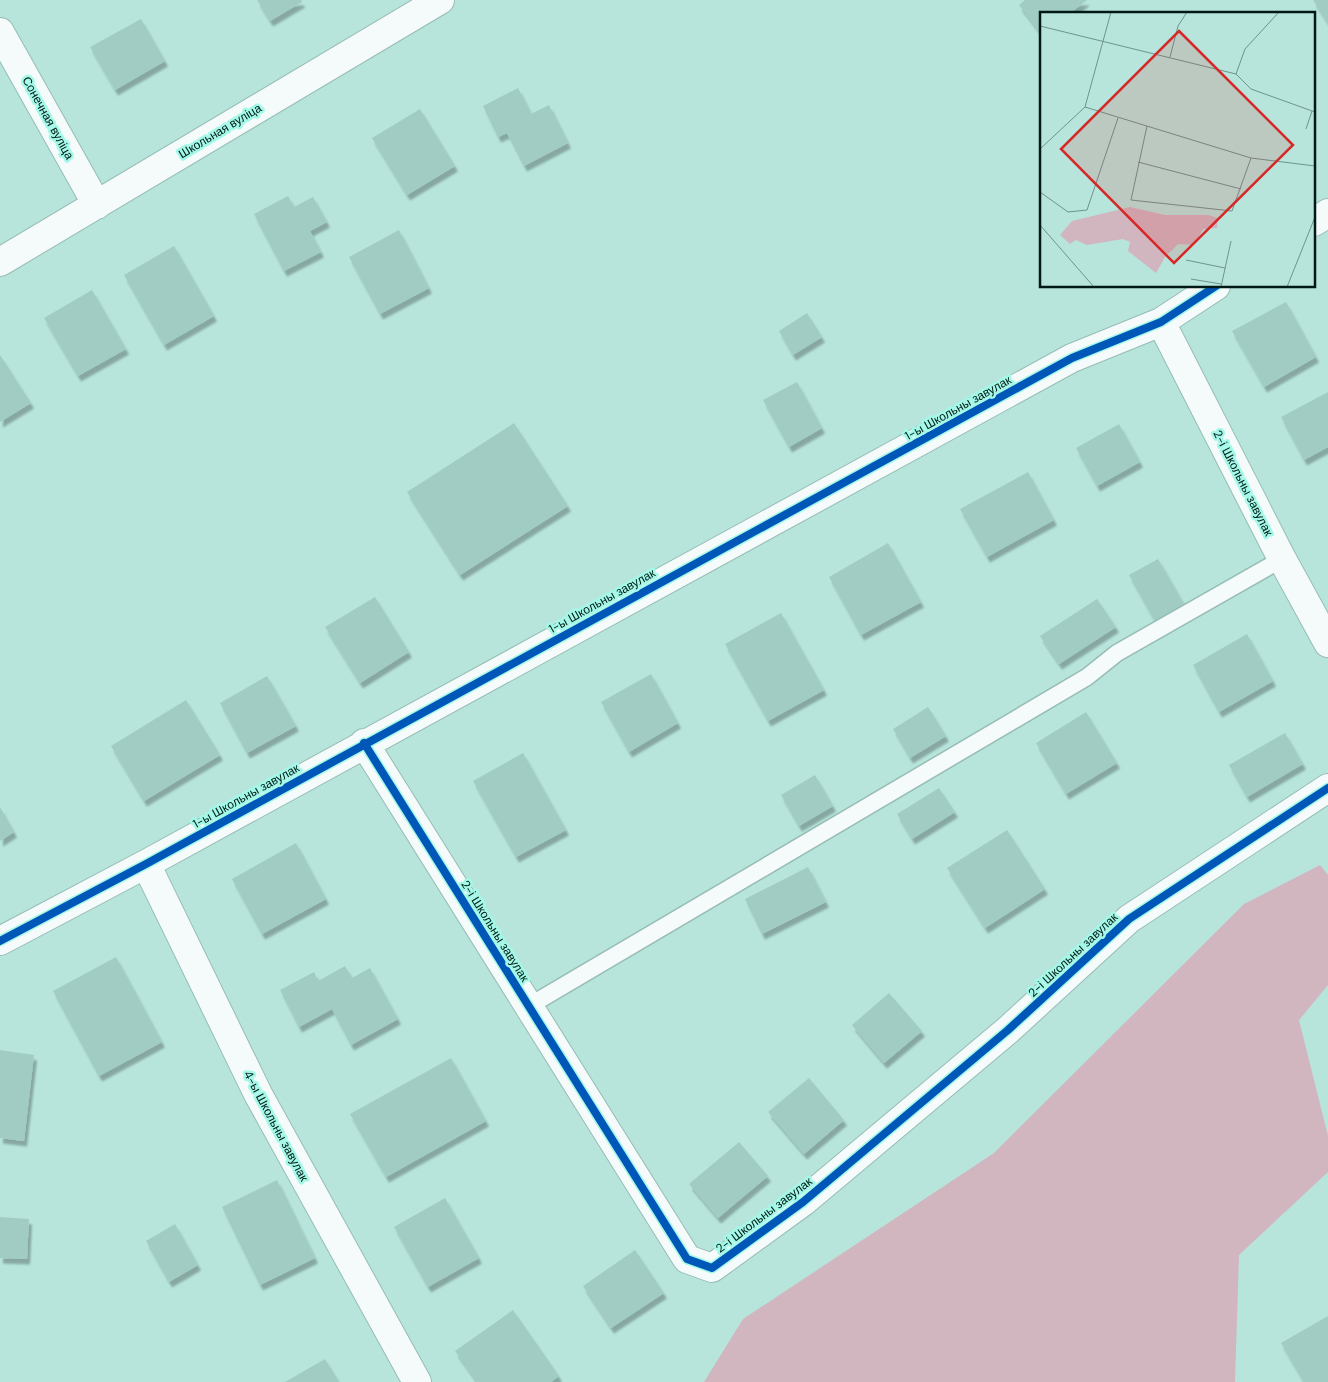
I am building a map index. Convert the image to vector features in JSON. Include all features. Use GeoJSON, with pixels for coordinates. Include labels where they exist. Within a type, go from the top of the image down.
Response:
{"type":"FeatureCollection","features":[{"type":"Feature","properties":{"kind":"street","name":"Школьная вуліца"},"geometry":{"type":"LineString","coordinates":[[0,262],[440,0]]}},
{"type":"Feature","properties":{"kind":"street","name":"Сонечная вуліца"},"geometry":{"type":"LineString","coordinates":[[0,32],[97,205]]}},
{"type":"Feature","properties":{"kind":"street"},"geometry":{"type":"LineString","coordinates":[[1316,221],[1328,213]]}},
{"type":"Feature","properties":{"kind":"street","name":"1-ы Школьны завулак"},"geometry":{"type":"LineString","coordinates":[[0,941],[146,864],[364,743],[1072,358],[1161,322],[1213,288]]}},
{"type":"Feature","properties":{"kind":"street","name":"2-і Школьны завулак"},"geometry":{"type":"LineString","coordinates":[[1161,322],[1282,559],[1328,643]]}},
{"type":"Feature","properties":{"kind":"street","name":"2-і Школьны завулак"},"geometry":{"type":"LineString","coordinates":[[364,743],[687,1259],[712,1268],[803,1202],[1000,1037],[1129,919],[1328,788]]}},
{"type":"Feature","properties":{"kind":"street","name":"4-ы Школьны завулак"},"geometry":{"type":"LineString","coordinates":[[146,864],[258,1094],[417,1382]]}},
{"type":"Feature","properties":{"kind":"lane"},"geometry":{"type":"LineString","coordinates":[[529,1006],[1088,677],[1117,653],[1282,559]]}},
{"type":"Feature","properties":{"kind":"shaded area"},"geometry":{"type":"Polygon","coordinates":[[[1320,865],[1328,875],[1328,985],[1299,1020],[1328,1136],[1328,1172],[1239,1255],[1235,1382],[704,1382],[743,1319],[994,1153],[1244,904],[1320,865]]]}},
{"type":"Feature","properties":{"kind":"building"},"geometry":{"type":"Polygon","coordinates":[[[257,0],[301,0],[302,2],[270,21],[257,0]]]}},
{"type":"Feature","properties":{"kind":"building"},"geometry":{"type":"Polygon","coordinates":[[[1025,0],[1087,0],[1072,12],[1040,12],[1040,32],[1019,5],[1025,0]]]}},
{"type":"Feature","properties":{"kind":"building"},"geometry":{"type":"Polygon","coordinates":[[[1313,0],[1328,0],[1328,23],[1313,0]]]}},
{"type":"Feature","properties":{"kind":"building"},"geometry":{"type":"Polygon","coordinates":[[[141,19],[165,61],[115,90],[90,47],[141,19]]]}},
{"type":"Feature","properties":{"kind":"building"},"geometry":{"type":"Polygon","coordinates":[[[518,88],[531,114],[549,105],[568,143],[524,166],[507,133],[498,137],[483,106],[518,88]]]}},
{"type":"Feature","properties":{"kind":"building"},"geometry":{"type":"Polygon","coordinates":[[[420,109],[455,166],[407,195],[372,138],[420,109]]]}},
{"type":"Feature","properties":{"kind":"building"},"geometry":{"type":"Polygon","coordinates":[[[288,196],[294,207],[313,197],[327,222],[310,231],[321,252],[284,271],[254,214],[288,196]]]}},
{"type":"Feature","properties":{"kind":"building"},"geometry":{"type":"Polygon","coordinates":[[[399,230],[429,288],[380,314],[349,257],[399,230]]]}},
{"type":"Feature","properties":{"kind":"building"},"geometry":{"type":"Polygon","coordinates":[[[174,246],[214,316],[164,345],[124,275],[174,246]]]}},
{"type":"Feature","properties":{"kind":"building"},"geometry":{"type":"Polygon","coordinates":[[[92,290],[126,349],[78,376],[44,318],[92,290]]]}},
{"type":"Feature","properties":{"kind":"building"},"geometry":{"type":"Polygon","coordinates":[[[1286,302],[1316,357],[1264,387],[1232,331],[1286,302]]]}},
{"type":"Feature","properties":{"kind":"building"},"geometry":{"type":"Polygon","coordinates":[[[807,313],[822,337],[793,355],[779,331],[807,313]]]}},
{"type":"Feature","properties":{"kind":"building"},"geometry":{"type":"Polygon","coordinates":[[[0,355],[31,403],[0,422],[0,355]]]}},
{"type":"Feature","properties":{"kind":"building"},"geometry":{"type":"Polygon","coordinates":[[[797,382],[822,428],[789,447],[763,400],[797,382]]]}},
{"type":"Feature","properties":{"kind":"building"},"geometry":{"type":"Polygon","coordinates":[[[1328,392],[1328,447],[1304,460],[1281,417],[1328,392]]]}},
{"type":"Feature","properties":{"kind":"building"},"geometry":{"type":"Polygon","coordinates":[[[514,423],[568,506],[460,575],[407,492],[514,423]]]}},
{"type":"Feature","properties":{"kind":"building"},"geometry":{"type":"Polygon","coordinates":[[[1119,424],[1140,462],[1097,486],[1076,448],[1119,424]]]}},
{"type":"Feature","properties":{"kind":"building"},"geometry":{"type":"Polygon","coordinates":[[[1028,472],[1054,520],[987,557],[960,509],[1028,472]]]}},
{"type":"Feature","properties":{"kind":"building"},"geometry":{"type":"Polygon","coordinates":[[[888,543],[921,602],[861,635],[829,577],[888,543]]]}},
{"type":"Feature","properties":{"kind":"building"},"geometry":{"type":"Polygon","coordinates":[[[1158,559],[1184,604],[1155,621],[1129,575],[1158,559]]]}},
{"type":"Feature","properties":{"kind":"building"},"geometry":{"type":"Polygon","coordinates":[[[375,597],[409,652],[360,683],[325,627],[375,597]]]}},
{"type":"Feature","properties":{"kind":"building"},"geometry":{"type":"Polygon","coordinates":[[[1097,599],[1116,627],[1059,664],[1040,636],[1097,599]]]}},
{"type":"Feature","properties":{"kind":"building"},"geometry":{"type":"Polygon","coordinates":[[[781,613],[824,690],[768,721],[725,644],[781,613]]]}},
{"type":"Feature","properties":{"kind":"building"},"geometry":{"type":"Polygon","coordinates":[[[1247,634],[1273,681],[1219,712],[1193,665],[1247,634]]]}},
{"type":"Feature","properties":{"kind":"building"},"geometry":{"type":"Polygon","coordinates":[[[651,674],[678,723],[629,752],[601,702],[651,674]]]}},
{"type":"Feature","properties":{"kind":"building"},"geometry":{"type":"Polygon","coordinates":[[[267,676],[296,726],[247,753],[220,703],[267,676]]]}},
{"type":"Feature","properties":{"kind":"building"},"geometry":{"type":"Polygon","coordinates":[[[186,700],[220,755],[144,801],[111,746],[186,700]]]}},
{"type":"Feature","properties":{"kind":"building"},"geometry":{"type":"Polygon","coordinates":[[[928,707],[946,736],[910,758],[893,729],[928,707]]]}},
{"type":"Feature","properties":{"kind":"building"},"geometry":{"type":"Polygon","coordinates":[[[1086,712],[1117,763],[1066,794],[1036,743],[1086,712]]]}},
{"type":"Feature","properties":{"kind":"building"},"geometry":{"type":"Polygon","coordinates":[[[1285,733],[1303,764],[1247,797],[1229,765],[1285,733]]]}},
{"type":"Feature","properties":{"kind":"building"},"geometry":{"type":"Polygon","coordinates":[[[523,753],[566,830],[516,857],[473,781],[523,753]]]}},
{"type":"Feature","properties":{"kind":"building"},"geometry":{"type":"Polygon","coordinates":[[[815,775],[833,806],[799,826],[781,795],[815,775]]]}},
{"type":"Feature","properties":{"kind":"building"},"geometry":{"type":"Polygon","coordinates":[[[939,788],[955,812],[912,839],[897,814],[939,788]]]}},
{"type":"Feature","properties":{"kind":"building"},"geometry":{"type":"Polygon","coordinates":[[[0,807],[14,832],[0,841],[0,807]]]}},
{"type":"Feature","properties":{"kind":"building"},"geometry":{"type":"Polygon","coordinates":[[[1007,830],[1045,889],[985,928],[947,868],[1007,830]]]}},
{"type":"Feature","properties":{"kind":"building"},"geometry":{"type":"Polygon","coordinates":[[[296,843],[326,899],[262,934],[232,879],[296,843]]]}},
{"type":"Feature","properties":{"kind":"building"},"geometry":{"type":"Polygon","coordinates":[[[808,867],[826,902],[762,934],[745,899],[808,867]]]}},
{"type":"Feature","properties":{"kind":"building"},"geometry":{"type":"Polygon","coordinates":[[[116,957],[162,1042],[99,1076],[53,991],[116,957]]]}},
{"type":"Feature","properties":{"kind":"building"},"geometry":{"type":"Polygon","coordinates":[[[345,966],[352,978],[370,968],[398,1019],[351,1045],[332,1009],[299,1027],[280,990],[314,972],[318,981],[345,966]]]}},
{"type":"Feature","properties":{"kind":"building"},"geometry":{"type":"Polygon","coordinates":[[[889,993],[922,1031],[884,1063],[852,1025],[889,993]]]}},
{"type":"Feature","properties":{"kind":"building"},"geometry":{"type":"Polygon","coordinates":[[[0,1050],[34,1055],[24,1141],[0,1138],[0,1050]]]}},
{"type":"Feature","properties":{"kind":"building"},"geometry":{"type":"Polygon","coordinates":[[[451,1058],[486,1121],[386,1177],[350,1114],[451,1058]]]}},
{"type":"Feature","properties":{"kind":"building"},"geometry":{"type":"Polygon","coordinates":[[[809,1078],[844,1120],[804,1154],[768,1112],[809,1078]]]}},
{"type":"Feature","properties":{"kind":"building"},"geometry":{"type":"Polygon","coordinates":[[[739,1142],[768,1176],[718,1218],[689,1184],[739,1142]]]}},
{"type":"Feature","properties":{"kind":"building"},"geometry":{"type":"Polygon","coordinates":[[[277,1180],[315,1258],[260,1285],[222,1207],[277,1180]]]}},
{"type":"Feature","properties":{"kind":"building"},"geometry":{"type":"Polygon","coordinates":[[[445,1198],[479,1258],[428,1287],[394,1227],[445,1198]]]}},
{"type":"Feature","properties":{"kind":"building"},"geometry":{"type":"Polygon","coordinates":[[[0,1217],[29,1219],[27,1259],[0,1258],[0,1217]]]}},
{"type":"Feature","properties":{"kind":"building"},"geometry":{"type":"Polygon","coordinates":[[[175,1224],[198,1265],[169,1282],[146,1241],[175,1224]]]}},
{"type":"Feature","properties":{"kind":"building"},"geometry":{"type":"Polygon","coordinates":[[[635,1250],[664,1293],[611,1328],[583,1286],[635,1250]]]}},
{"type":"Feature","properties":{"kind":"building"},"geometry":{"type":"Polygon","coordinates":[[[513,1310],[559,1376],[551,1382],[477,1382],[455,1351],[513,1310]]]}},
{"type":"Feature","properties":{"kind":"building"},"geometry":{"type":"Polygon","coordinates":[[[1328,1316],[1328,1382],[1304,1382],[1281,1343],[1328,1316]]]}},
{"type":"Feature","properties":{"kind":"building"},"geometry":{"type":"Polygon","coordinates":[[[325,1359],[339,1382],[285,1382],[325,1359]]]}},
{"type":"Feature","properties":{"kind":"cycle path"},"geometry":{"type":"LineString","coordinates":[[0,941],[146,864],[1072,358],[1161,322],[1213,288]]}},
{"type":"Feature","properties":{"kind":"cycle path"},"geometry":{"type":"LineString","coordinates":[[364,743],[687,1259],[712,1268],[803,1202],[1008,1030],[1129,919],[1328,788]]}}]}
